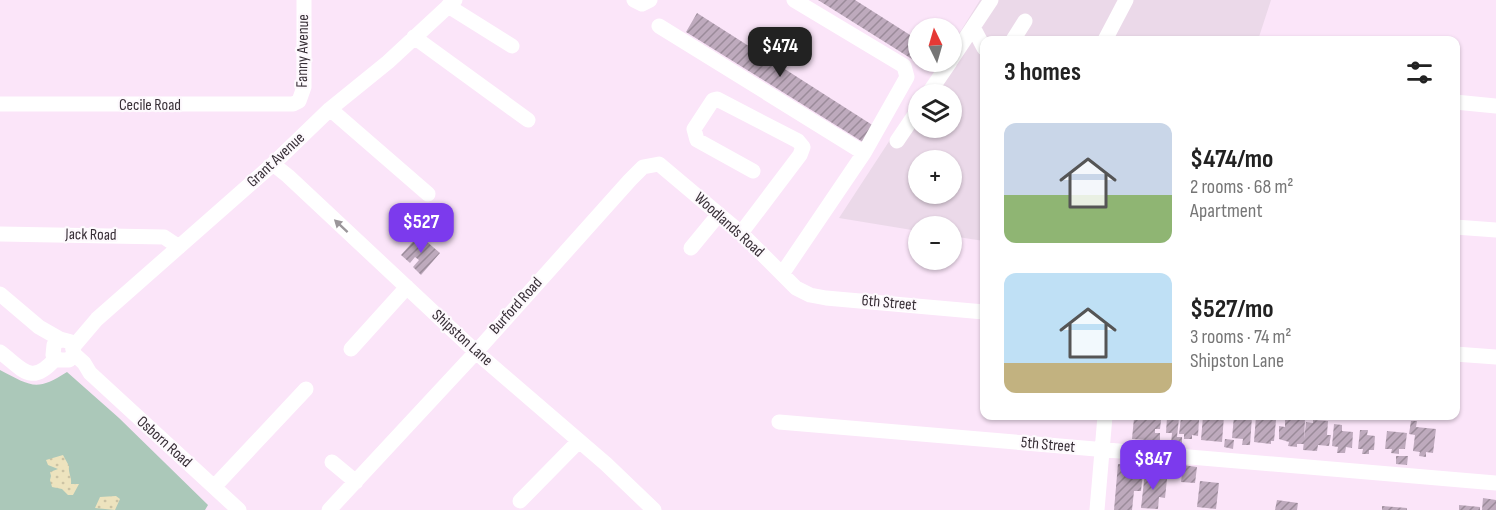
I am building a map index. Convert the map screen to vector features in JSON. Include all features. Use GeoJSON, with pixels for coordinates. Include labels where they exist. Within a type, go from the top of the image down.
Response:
{"type":"FeatureCollection","features":[{"type":"Feature","properties":{"kind":"street","name":"Fanny Avenue"},"geometry":{"type":"LineString","coordinates":[[299,101],[304,87],[304,0]]}},
{"type":"Feature","properties":{"kind":"street"},"geometry":{"type":"LineString","coordinates":[[634,0],[642,4],[650,0]]}},
{"type":"Feature","properties":{"kind":"street"},"geometry":{"type":"LineString","coordinates":[[782,274],[864,153],[907,77],[904,66],[794,0]]}},
{"type":"Feature","properties":{"kind":"street"},"geometry":{"type":"LineString","coordinates":[[962,44],[991,0]]}},
{"type":"Feature","properties":{"kind":"street"},"geometry":{"type":"LineString","coordinates":[[1107,36],[1126,0]]}},
{"type":"Feature","properties":{"kind":"street"},"geometry":{"type":"LineString","coordinates":[[451,3],[512,46]]}},
{"type":"Feature","properties":{"kind":"street","name":"Grant Avenue"},"geometry":{"type":"LineString","coordinates":[[0,352],[21,371],[33,375],[42,373],[97,319],[273,164],[330,110],[388,62],[451,3]]}},
{"type":"Feature","properties":{"kind":"street"},"geometry":{"type":"LineString","coordinates":[[1016,36],[1025,21]]}},
{"type":"Feature","properties":{"kind":"street"},"geometry":{"type":"LineString","coordinates":[[659,26],[864,153]]}},
{"type":"Feature","properties":{"kind":"street"},"geometry":{"type":"LineString","coordinates":[[973,27],[980,40]]}},
{"type":"Feature","properties":{"kind":"street"},"geometry":{"type":"LineString","coordinates":[[414,37],[528,120]]}},
{"type":"Feature","properties":{"kind":"street"},"geometry":{"type":"LineString","coordinates":[[741,233],[800,155],[802,147],[798,141],[717,99],[713,100],[694,129],[696,140],[753,171]]}},
{"type":"Feature","properties":{"kind":"street","name":"Cecile Road"},"geometry":{"type":"LineString","coordinates":[[0,104],[284,105],[299,101]]}},
{"type":"Feature","properties":{"kind":"street"},"geometry":{"type":"LineString","coordinates":[[1460,102],[1496,106]]}},
{"type":"Feature","properties":{"kind":"street"},"geometry":{"type":"LineString","coordinates":[[330,110],[428,194]]}},
{"type":"Feature","properties":{"kind":"street"},"geometry":{"type":"LineString","coordinates":[[897,141],[908,125]]}},
{"type":"Feature","properties":{"kind":"street","name":"Shipston Lane"},"geometry":{"type":"LineString","coordinates":[[273,164],[476,352],[579,441],[654,510]]}},
{"type":"Feature","properties":{"kind":"street","name":"Woodlands Road"},"geometry":{"type":"LineString","coordinates":[[659,164],[741,233],[796,288]]}},
{"type":"Feature","properties":{"kind":"street","name":"Burford Road"},"geometry":{"type":"LineString","coordinates":[[329,510],[476,352],[639,170],[647,165],[659,164]]}},
{"type":"Feature","properties":{"kind":"street"},"geometry":{"type":"LineString","coordinates":[[691,248],[719,214]]}},
{"type":"Feature","properties":{"kind":"street"},"geometry":{"type":"LineString","coordinates":[[1460,227],[1496,230]]}},
{"type":"Feature","properties":{"kind":"street","name":"Jack Road"},"geometry":{"type":"LineString","coordinates":[[0,234],[164,237],[179,247]]}},
{"type":"Feature","properties":{"kind":"street"},"geometry":{"type":"LineString","coordinates":[[351,349],[407,287]]}},
{"type":"Feature","properties":{"kind":"street","name":"6th Street"},"geometry":{"type":"LineString","coordinates":[[796,288],[810,295],[825,298],[980,312]]}},
{"type":"Feature","properties":{"kind":"street","name":"Osborn Road"},"geometry":{"type":"LineString","coordinates":[[0,294],[84,363],[90,373],[239,510]]}},
{"type":"Feature","properties":{"kind":"street"},"geometry":{"type":"LineString","coordinates":[[1460,354],[1496,357]]}},
{"type":"Feature","properties":{"kind":"street"},"geometry":{"type":"LineString","coordinates":[[214,487],[306,389]]}},
{"type":"Feature","properties":{"kind":"street"},"geometry":{"type":"LineString","coordinates":[[1097,510],[1105,420]]}},
{"type":"Feature","properties":{"kind":"street","name":"5th Street"},"geometry":{"type":"LineString","coordinates":[[779,422],[1496,483]]}},
{"type":"Feature","properties":{"kind":"street"},"geometry":{"type":"LineString","coordinates":[[520,501],[579,441]]}},
{"type":"Feature","properties":{"kind":"street"},"geometry":{"type":"LineString","coordinates":[[332,462],[356,482]]}},
{"type":"Feature","properties":{"kind":"shaded area"},"geometry":{"type":"Polygon","coordinates":[[[980,0],[1271,0],[1259,36],[980,36],[980,240],[962,238],[962,216],[908,216],[908,229],[839,218],[908,112],[908,138],[962,138],[962,84],[927,84],[934,72],[962,72],[962,29],[980,0]]]}},
{"type":"Feature","properties":{"kind":"green space"},"geometry":{"type":"Polygon","coordinates":[[[0,370],[19,380],[34,384],[48,382],[67,372],[119,418],[208,505],[205,510],[0,510],[0,370]]]}},
{"type":"Feature","properties":{"kind":"sand"},"geometry":{"type":"Polygon","coordinates":[[[63,455],[69,466],[71,484],[79,484],[73,495],[52,487],[50,480],[50,472],[58,469],[48,465],[46,460],[63,455]]]}},
{"type":"Feature","properties":{"kind":"sand"},"geometry":{"type":"Polygon","coordinates":[[[116,496],[120,499],[115,510],[95,508],[100,497],[116,496]]]}},
{"type":"Feature","properties":{"kind":"building"},"geometry":{"type":"Polygon","coordinates":[[[818,0],[855,0],[908,34],[908,57],[818,0]]]}},
{"type":"Feature","properties":{"kind":"building"},"geometry":{"type":"Polygon","coordinates":[[[697,13],[877,128],[866,144],[686,32],[697,13]]]}},
{"type":"Feature","properties":{"kind":"building"},"geometry":{"type":"Polygon","coordinates":[[[419,235],[440,253],[421,275],[413,267],[419,260],[415,257],[410,263],[401,255],[419,235]]]}},
{"type":"Feature","properties":{"kind":"building"},"geometry":{"type":"Polygon","coordinates":[[[1134,420],[1161,420],[1160,429],[1155,429],[1155,433],[1160,433],[1160,441],[1132,439],[1134,420]]]}},
{"type":"Feature","properties":{"kind":"building"},"geometry":{"type":"Polygon","coordinates":[[[1167,420],[1179,420],[1177,437],[1182,437],[1182,445],[1171,444],[1172,433],[1166,433],[1167,420]]]}},
{"type":"Feature","properties":{"kind":"building"},"geometry":{"type":"Polygon","coordinates":[[[1181,420],[1199,420],[1198,436],[1192,435],[1192,439],[1184,439],[1184,434],[1179,434],[1181,420]]]}},
{"type":"Feature","properties":{"kind":"building"},"geometry":{"type":"Polygon","coordinates":[[[1203,420],[1224,420],[1222,442],[1201,440],[1203,420]]]}},
{"type":"Feature","properties":{"kind":"building"},"geometry":{"type":"Polygon","coordinates":[[[1234,420],[1252,420],[1250,445],[1242,445],[1243,439],[1232,438],[1234,420]]]}},
{"type":"Feature","properties":{"kind":"building"},"geometry":{"type":"Polygon","coordinates":[[[1256,420],[1276,420],[1274,441],[1271,441],[1271,444],[1254,442],[1256,420]]]}},
{"type":"Feature","properties":{"kind":"building"},"geometry":{"type":"Polygon","coordinates":[[[1285,420],[1305,420],[1304,444],[1297,444],[1297,447],[1288,446],[1289,442],[1279,439],[1279,426],[1285,427],[1285,420]]]}},
{"type":"Feature","properties":{"kind":"building"},"geometry":{"type":"Polygon","coordinates":[[[1313,420],[1328,421],[1327,435],[1331,435],[1329,446],[1318,445],[1317,451],[1303,450],[1306,422],[1313,423],[1313,420]]]}},
{"type":"Feature","properties":{"kind":"building"},"geometry":{"type":"Polygon","coordinates":[[[1411,421],[1417,421],[1416,427],[1436,429],[1433,453],[1426,452],[1426,457],[1419,456],[1420,452],[1413,451],[1415,435],[1409,434],[1411,421]]]}},
{"type":"Feature","properties":{"kind":"building"},"geometry":{"type":"Polygon","coordinates":[[[1334,424],[1342,425],[1342,431],[1353,432],[1352,448],[1346,447],[1345,453],[1337,453],[1338,447],[1332,446],[1334,424]]]}},
{"type":"Feature","properties":{"kind":"building"},"geometry":{"type":"Polygon","coordinates":[[[1360,430],[1368,430],[1367,435],[1375,436],[1374,450],[1369,450],[1369,454],[1362,454],[1363,449],[1358,449],[1360,430]]]}},
{"type":"Feature","properties":{"kind":"building"},"geometry":{"type":"Polygon","coordinates":[[[1387,431],[1407,433],[1405,449],[1399,449],[1399,454],[1391,453],[1392,449],[1385,449],[1387,431]]]}},
{"type":"Feature","properties":{"kind":"building"},"geometry":{"type":"Polygon","coordinates":[[[1225,439],[1234,440],[1233,449],[1224,447],[1225,439]]]}},
{"type":"Feature","properties":{"kind":"building"},"geometry":{"type":"Polygon","coordinates":[[[1396,456],[1408,456],[1407,465],[1396,464],[1396,456]]]}},
{"type":"Feature","properties":{"kind":"building"},"geometry":{"type":"Polygon","coordinates":[[[1118,464],[1136,466],[1136,471],[1143,472],[1141,491],[1134,491],[1132,510],[1114,510],[1118,464]]]}},
{"type":"Feature","properties":{"kind":"building"},"geometry":{"type":"Polygon","coordinates":[[[1159,465],[1168,467],[1167,474],[1158,472],[1159,465]]]}},
{"type":"Feature","properties":{"kind":"building"},"geometry":{"type":"Polygon","coordinates":[[[1183,465],[1197,467],[1195,483],[1181,482],[1183,465]]]}},
{"type":"Feature","properties":{"kind":"building"},"geometry":{"type":"Polygon","coordinates":[[[1145,472],[1159,474],[1159,478],[1167,479],[1165,498],[1159,497],[1158,509],[1141,508],[1145,472]]]}},
{"type":"Feature","properties":{"kind":"building"},"geometry":{"type":"Polygon","coordinates":[[[1200,481],[1219,483],[1216,509],[1197,507],[1200,481]]]}},
{"type":"Feature","properties":{"kind":"building"},"geometry":{"type":"Polygon","coordinates":[[[1483,498],[1496,500],[1496,510],[1482,510],[1483,498]]]}},
{"type":"Feature","properties":{"kind":"building"},"geometry":{"type":"Polygon","coordinates":[[[1277,500],[1298,503],[1297,510],[1275,510],[1277,500]]]}},
{"type":"Feature","properties":{"kind":"building"},"geometry":{"type":"Polygon","coordinates":[[[1459,505],[1480,507],[1480,510],[1459,510],[1459,505]]]}},
{"type":"Feature","properties":{"kind":"building"},"geometry":{"type":"Polygon","coordinates":[[[1382,506],[1407,508],[1407,510],[1382,510],[1382,506]]]}}]}
